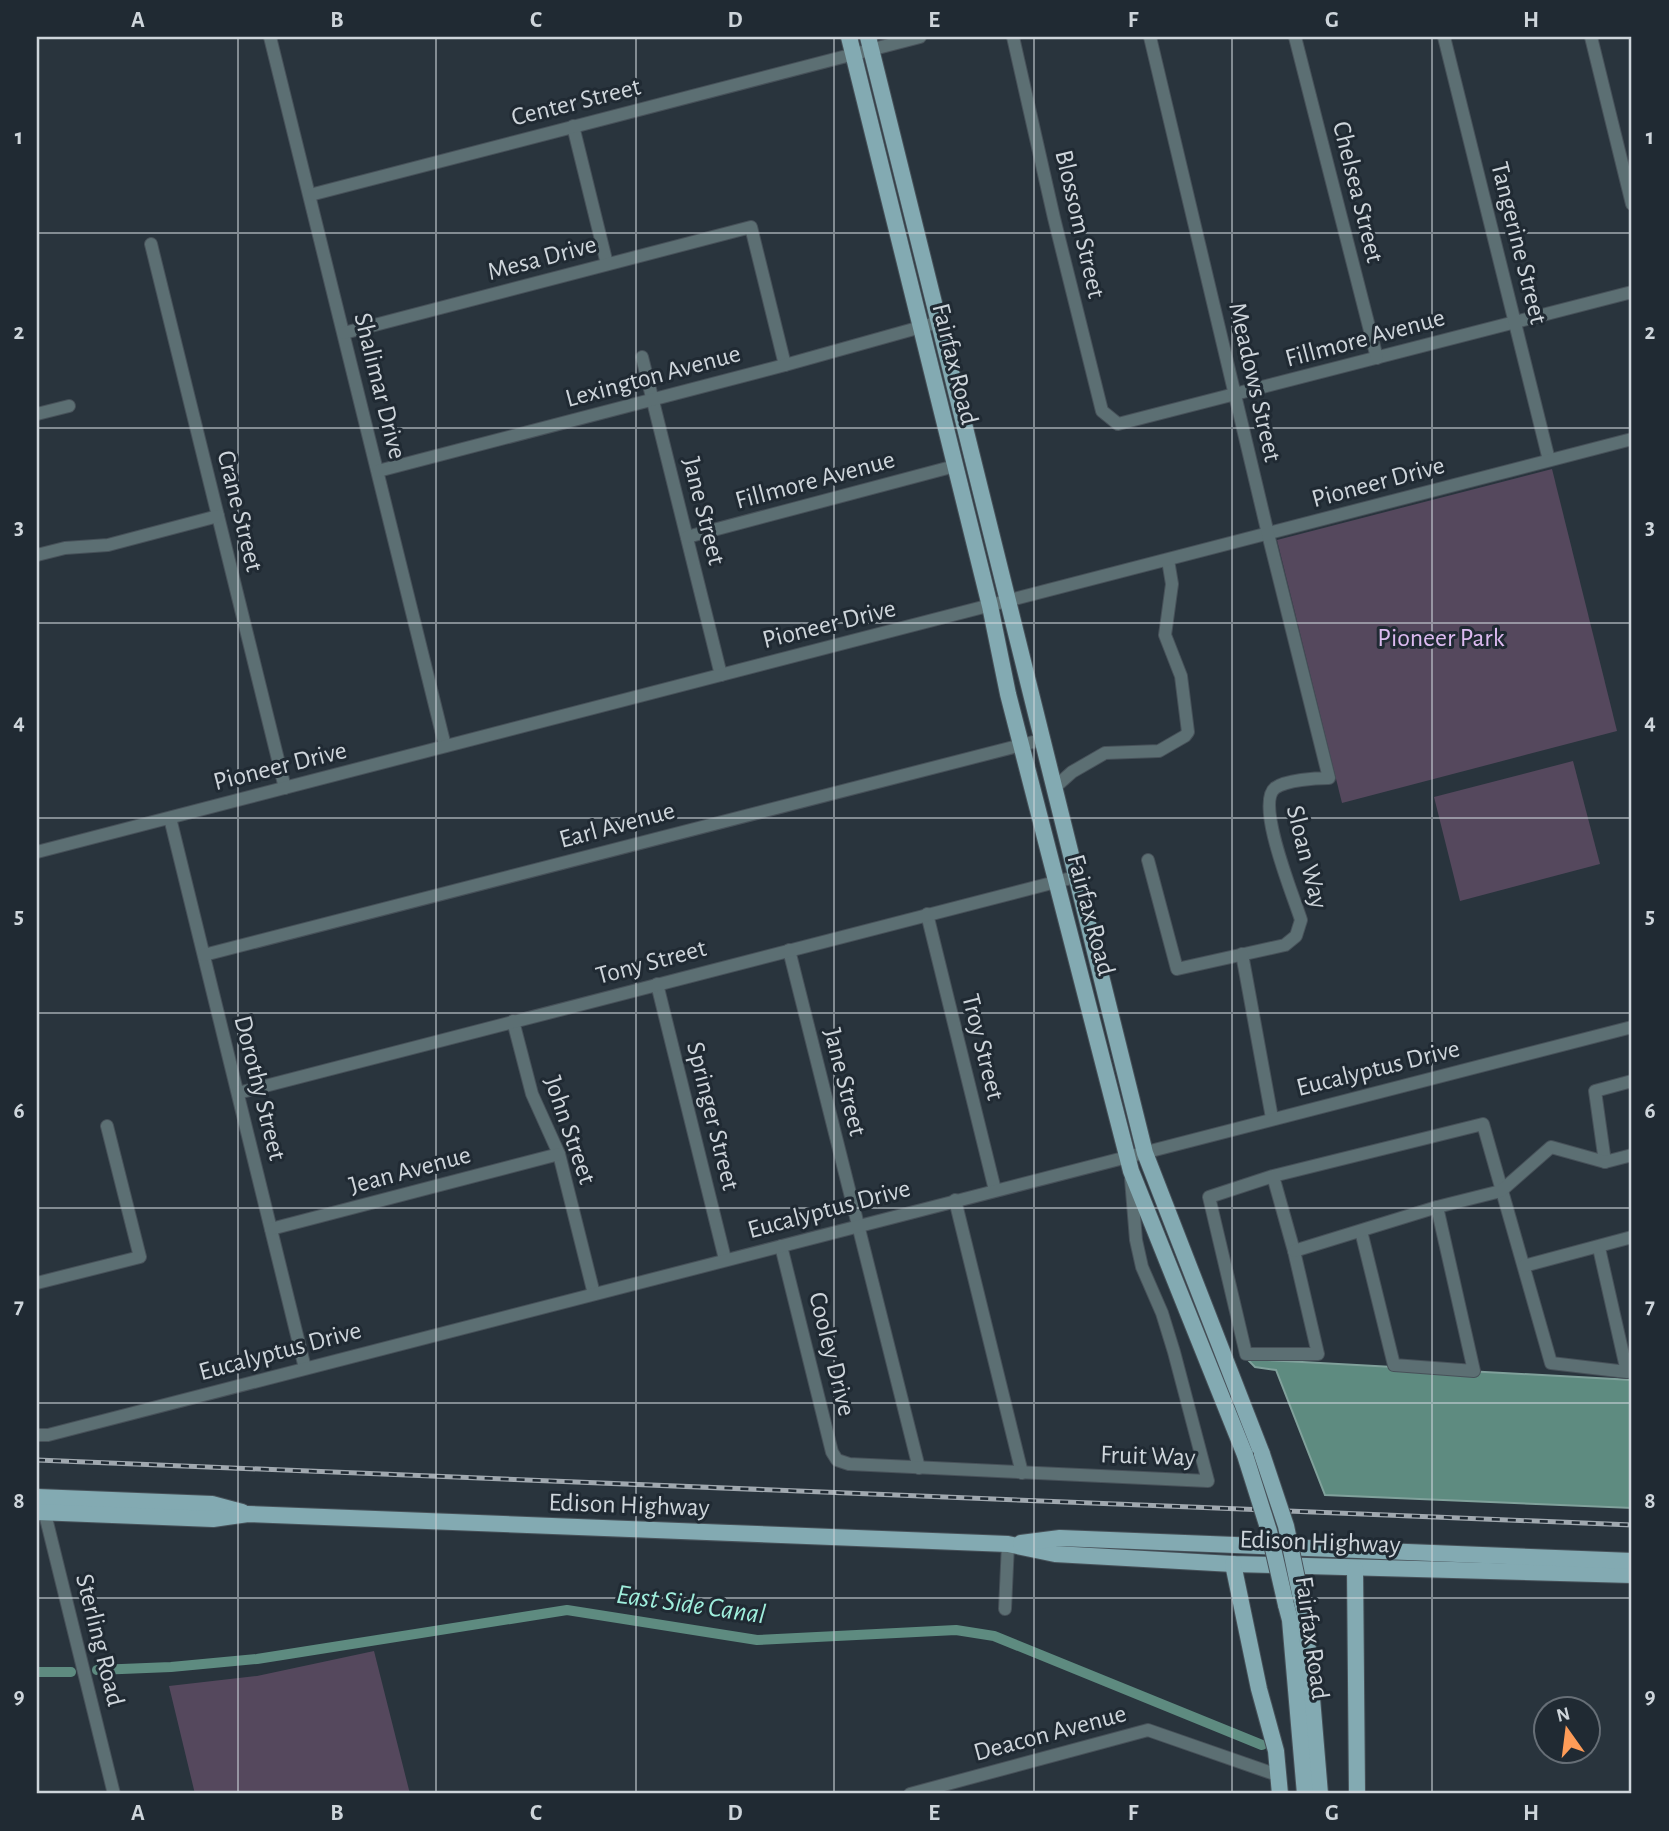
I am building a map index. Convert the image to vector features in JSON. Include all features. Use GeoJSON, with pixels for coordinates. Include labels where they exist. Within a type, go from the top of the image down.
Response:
{"type":"FeatureCollection","features":[{"type":"Feature","properties":{"kind":"main road","name":"Fairfax Road"},"geometry":{"type":"LineString","coordinates":[[849,37],[990,606],[1021,744],[1134,1160],[1245,1455],[1294,1602],[1305,1614],[1320,1794]]}},
{"type":"Feature","properties":{"kind":"main road","name":"Fairfax Road"},"geometry":{"type":"LineString","coordinates":[[869,43],[1075,877],[1134,1160],[1262,1454],[1286,1527],[1294,1602],[1290,1620],[1305,1794]]}},
{"type":"Feature","properties":{"kind":"main road","name":"Edison Highway"},"geometry":{"type":"LineString","coordinates":[[40,1504],[213,1519],[248,1514],[1008,1544],[1060,1538],[1632,1560]]}},
{"type":"Feature","properties":{"kind":"main road","name":"Edison Highway"},"geometry":{"type":"LineString","coordinates":[[1008,1544],[1055,1554],[1233,1564],[1632,1576]]}},
{"type":"Feature","properties":{"kind":"main road"},"geometry":{"type":"LineString","coordinates":[[1233,1564],[1259,1689],[1276,1751],[1280,1794]]}},
{"type":"Feature","properties":{"kind":"main road"},"geometry":{"type":"LineString","coordinates":[[1355,1568],[1357,1794]]}},
{"type":"Feature","properties":{"kind":"street","name":"Shalimar Drive"},"geometry":{"type":"LineString","coordinates":[[270,37],[446,746]]}},
{"type":"Feature","properties":{"kind":"street","name":"Center Street"},"geometry":{"type":"LineString","coordinates":[[310,195],[854,54],[869,43],[920,37]]}},
{"type":"Feature","properties":{"kind":"street","name":"Blossom Street"},"geometry":{"type":"LineString","coordinates":[[1013,37],[1102,411],[1110,419]]}},
{"type":"Feature","properties":{"kind":"street","name":"Meadows Street"},"geometry":{"type":"LineString","coordinates":[[1150,37],[1329,778],[1300,781],[1275,789]]}},
{"type":"Feature","properties":{"kind":"street","name":"Chelsea Street"},"geometry":{"type":"LineString","coordinates":[[1295,37],[1377,358]]}},
{"type":"Feature","properties":{"kind":"street","name":"Tangerine Street"},"geometry":{"type":"LineString","coordinates":[[1444,37],[1549,460]]}},
{"type":"Feature","properties":{"kind":"street"},"geometry":{"type":"LineString","coordinates":[[1591,37],[1632,204]]}},
{"type":"Feature","properties":{"kind":"street"},"geometry":{"type":"LineString","coordinates":[[573,126],[607,264]]}},
{"type":"Feature","properties":{"kind":"street","name":"Mesa Drive"},"geometry":{"type":"LineString","coordinates":[[344,333],[751,227],[785,365]]}},
{"type":"Feature","properties":{"kind":"street","name":"Crane Street"},"geometry":{"type":"LineString","coordinates":[[151,244],[285,788]]}},
{"type":"Feature","properties":{"kind":"street","name":"Fillmore Avenue"},"geometry":{"type":"LineString","coordinates":[[1110,419],[1118,424],[1632,292]]}},
{"type":"Feature","properties":{"kind":"street","name":"Lexington Avenue"},"geometry":{"type":"LineString","coordinates":[[377,471],[939,322]]}},
{"type":"Feature","properties":{"kind":"street","name":"Jane Street"},"geometry":{"type":"LineString","coordinates":[[642,358],[721,675]]}},
{"type":"Feature","properties":{"kind":"street"},"geometry":{"type":"LineString","coordinates":[[37,414],[69,406]]}},
{"type":"Feature","properties":{"kind":"street","name":"Pioneer Drive"},"geometry":{"type":"LineString","coordinates":[[37,852],[1632,439]]}},
{"type":"Feature","properties":{"kind":"street","name":"Fillmore Avenue"},"geometry":{"type":"LineString","coordinates":[[687,537],[955,466]]}},
{"type":"Feature","properties":{"kind":"street"},"geometry":{"type":"LineString","coordinates":[[37,555],[65,548],[108,545],[218,516]]}},
{"type":"Feature","properties":{"kind":"street"},"geometry":{"type":"LineString","coordinates":[[1053,789],[1072,772],[1105,753],[1159,751],[1188,732],[1181,676],[1165,635],[1172,584],[1168,560]]}},
{"type":"Feature","properties":{"kind":"street","name":"Earl Avenue"},"geometry":{"type":"LineString","coordinates":[[204,955],[1041,740]]}},
{"type":"Feature","properties":{"kind":"street","name":"Sloan Way"},"geometry":{"type":"LineString","coordinates":[[1242,954],[1285,945],[1296,936],[1301,920],[1270,820],[1269,804],[1275,789]]}},
{"type":"Feature","properties":{"kind":"street","name":"Dorothy Street"},"geometry":{"type":"LineString","coordinates":[[170,818],[306,1368]]}},
{"type":"Feature","properties":{"kind":"street"},"geometry":{"type":"LineString","coordinates":[[1148,860],[1177,969],[1242,954],[1272,1118]]}},
{"type":"Feature","properties":{"kind":"street","name":"Tony Street"},"geometry":{"type":"LineString","coordinates":[[238,1093],[1075,877]]}},
{"type":"Feature","properties":{"kind":"street","name":"Troy Street"},"geometry":{"type":"LineString","coordinates":[[927,915],[995,1190]]}},
{"type":"Feature","properties":{"kind":"street","name":"Jane Street"},"geometry":{"type":"LineString","coordinates":[[789,950],[919,1468]]}},
{"type":"Feature","properties":{"kind":"street","name":"Springer Street"},"geometry":{"type":"LineString","coordinates":[[657,984],[725,1259]]}},
{"type":"Feature","properties":{"kind":"street","name":"John Street"},"geometry":{"type":"LineString","coordinates":[[513,1021],[531,1094],[559,1154],[594,1293]]}},
{"type":"Feature","properties":{"kind":"street","name":"Eucalyptus Drive"},"geometry":{"type":"LineString","coordinates":[[37,1435],[48,1435],[955,1200],[1134,1160],[1272,1118],[1632,1027]]}},
{"type":"Feature","properties":{"kind":"street"},"geometry":{"type":"LineString","coordinates":[[1605,1162],[1595,1091],[1632,1082]]}},
{"type":"Feature","properties":{"kind":"street"},"geometry":{"type":"LineString","coordinates":[[1273,1176],[1318,1354],[1246,1354],[1209,1198],[1273,1176],[1483,1124],[1551,1363],[1627,1372],[1599,1248]]}},
{"type":"Feature","properties":{"kind":"street"},"geometry":{"type":"LineString","coordinates":[[37,1283],[140,1257],[107,1126]]}},
{"type":"Feature","properties":{"kind":"street"},"geometry":{"type":"LineString","coordinates":[[1294,1251],[1437,1207],[1501,1191],[1551,1147],[1605,1162],[1632,1155]]}},
{"type":"Feature","properties":{"kind":"street","name":"Jean Avenue"},"geometry":{"type":"LineString","coordinates":[[271,1229],[559,1154]]}},
{"type":"Feature","properties":{"kind":"street","name":"Fruit Way"},"geometry":{"type":"LineString","coordinates":[[849,1464],[1208,1481],[1162,1313],[1142,1267],[1136,1240],[1134,1160]]}},
{"type":"Feature","properties":{"kind":"street"},"geometry":{"type":"LineString","coordinates":[[955,1200],[1022,1473]]}},
{"type":"Feature","properties":{"kind":"street"},"geometry":{"type":"LineString","coordinates":[[1361,1231],[1394,1365],[1474,1371],[1437,1207]]}},
{"type":"Feature","properties":{"kind":"street"},"geometry":{"type":"LineString","coordinates":[[1524,1266],[1632,1237]]}},
{"type":"Feature","properties":{"kind":"street","name":"Cooley Drive"},"geometry":{"type":"LineString","coordinates":[[781,1246],[832,1452],[837,1460],[849,1464]]}},
{"type":"Feature","properties":{"kind":"street","name":"Sterling Road"},"geometry":{"type":"LineString","coordinates":[[40,1504],[114,1794]]}},
{"type":"Feature","properties":{"kind":"street"},"geometry":{"type":"LineString","coordinates":[[1005,1609],[1008,1544]]}},
{"type":"Feature","properties":{"kind":"street","name":"Deacon Avenue"},"geometry":{"type":"LineString","coordinates":[[910,1794],[1148,1730],[1280,1776]]}},
{"type":"Feature","properties":{"kind":"green space","name":"Pioneer Park"},"geometry":{"type":"Polygon","coordinates":[[[1552,469],[1617,731],[1342,803],[1277,540],[1552,469]]]}},
{"type":"Feature","properties":{"kind":"green space"},"geometry":{"type":"Polygon","coordinates":[[[1573,761],[1600,864],[1460,901],[1434,797],[1573,761]]]}},
{"type":"Feature","properties":{"kind":"green space"},"geometry":{"type":"Polygon","coordinates":[[[374,1651],[410,1794],[195,1794],[169,1686],[257,1676],[374,1651]]]}},
{"type":"Feature","properties":{"kind":"shaded area"},"geometry":{"type":"Polygon","coordinates":[[[1247,1359],[1632,1380],[1632,1508],[1325,1495],[1276,1370],[1255,1367],[1247,1359]]]}},
{"type":"Feature","properties":{"kind":"waterway","name":"East Side Canal"},"geometry":{"type":"LineString","coordinates":[[97,1670],[257,1659],[567,1610],[757,1640],[956,1630],[994,1636],[1262,1745]]}},
{"type":"Feature","properties":{"kind":"waterway","name":"East Side Canal"},"geometry":{"type":"LineString","coordinates":[[37,1672],[71,1672]]}},
{"type":"Feature","properties":{"kind":"railway"},"geometry":{"type":"LineString","coordinates":[[37,1460],[1632,1525]]}}]}
